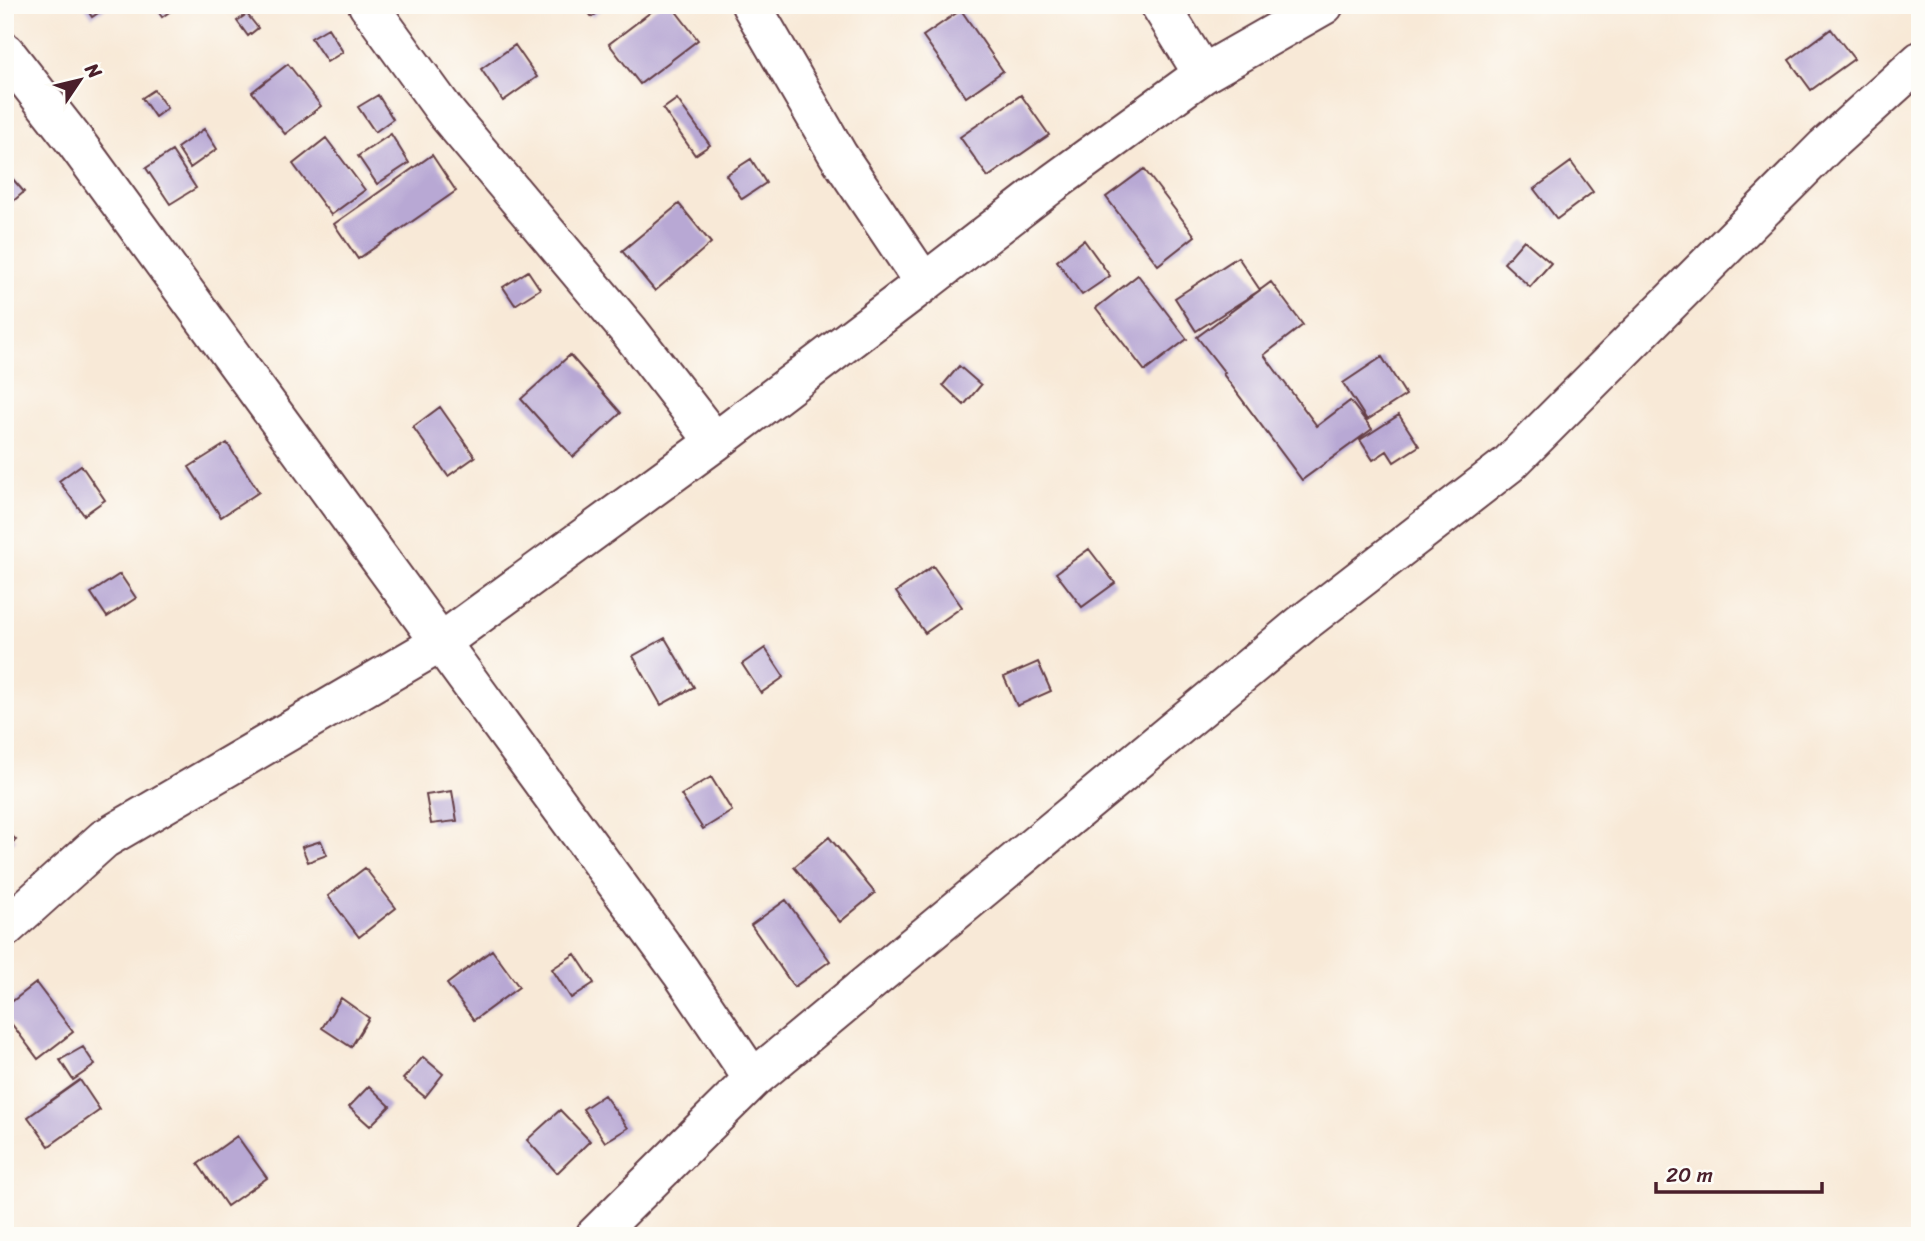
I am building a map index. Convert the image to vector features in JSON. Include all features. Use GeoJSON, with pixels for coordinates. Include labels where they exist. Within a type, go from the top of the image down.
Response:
{"type":"FeatureCollection","features":[{"type":"Feature","properties":{"kind":"street"},"geometry":{"type":"LineString","coordinates":[[368,5],[447,114],[630,332],[715,442]]}},
{"type":"Feature","properties":{"kind":"street"},"geometry":{"type":"LineString","coordinates":[[751,5],[838,155],[923,283]]}},
{"type":"Feature","properties":{"kind":"street"},"geometry":{"type":"LineString","coordinates":[[1160,5],[1203,74]]}},
{"type":"Feature","properties":{"kind":"street"},"geometry":{"type":"LineString","coordinates":[[5,928],[104,839],[440,643],[715,442],[1053,183],[1203,74],[1324,5]]}},
{"type":"Feature","properties":{"kind":"street"},"geometry":{"type":"LineString","coordinates":[[5,52],[77,144],[681,972],[754,1079]]}},
{"type":"Feature","properties":{"kind":"street"},"geometry":{"type":"LineString","coordinates":[[595,1236],[754,1079],[1302,624],[1509,464],[1825,147],[1920,61]]}},
{"type":"Feature","properties":{"kind":"building"},"geometry":{"type":"Polygon","coordinates":[[[84,5],[110,5],[92,17],[84,5]]]}},
{"type":"Feature","properties":{"kind":"building"},"geometry":{"type":"Polygon","coordinates":[[[154,5],[179,5],[162,17],[154,5]]]}},
{"type":"Feature","properties":{"kind":"building"},"geometry":{"type":"Polygon","coordinates":[[[583,5],[607,5],[592,17],[583,5]]]}},
{"type":"Feature","properties":{"kind":"building"},"geometry":{"type":"Polygon","coordinates":[[[660,5],[671,5],[698,40],[640,84],[609,44],[660,5]]]}},
{"type":"Feature","properties":{"kind":"building"},"geometry":{"type":"Polygon","coordinates":[[[961,10],[1003,71],[966,97],[923,36],[961,10]]]}},
{"type":"Feature","properties":{"kind":"building"},"geometry":{"type":"Polygon","coordinates":[[[247,14],[258,28],[248,36],[237,21],[247,14]]]}},
{"type":"Feature","properties":{"kind":"building"},"geometry":{"type":"Polygon","coordinates":[[[328,28],[343,52],[327,62],[311,38],[328,28]]]}},
{"type":"Feature","properties":{"kind":"building"},"geometry":{"type":"Polygon","coordinates":[[[1831,29],[1854,59],[1811,90],[1789,60],[1831,29]]]}},
{"type":"Feature","properties":{"kind":"building"},"geometry":{"type":"Polygon","coordinates":[[[515,45],[537,77],[503,101],[481,69],[515,45]]]}},
{"type":"Feature","properties":{"kind":"building"},"geometry":{"type":"Polygon","coordinates":[[[288,64],[321,106],[285,134],[252,92],[288,64]]]}},
{"type":"Feature","properties":{"kind":"building"},"geometry":{"type":"Polygon","coordinates":[[[154,90],[167,108],[155,117],[142,98],[154,90]]]}},
{"type":"Feature","properties":{"kind":"building"},"geometry":{"type":"Polygon","coordinates":[[[378,95],[393,119],[375,132],[358,107],[378,95]]]}},
{"type":"Feature","properties":{"kind":"building"},"geometry":{"type":"Polygon","coordinates":[[[1021,95],[1049,135],[988,177],[960,137],[1021,95]]]}},
{"type":"Feature","properties":{"kind":"building"},"geometry":{"type":"Polygon","coordinates":[[[677,99],[710,145],[695,155],[663,109],[677,99]]]}},
{"type":"Feature","properties":{"kind":"building"},"geometry":{"type":"Polygon","coordinates":[[[204,129],[217,149],[190,168],[177,148],[204,129]]]}},
{"type":"Feature","properties":{"kind":"building"},"geometry":{"type":"Polygon","coordinates":[[[391,134],[409,163],[377,184],[358,156],[391,134]]]}},
{"type":"Feature","properties":{"kind":"building"},"geometry":{"type":"Polygon","coordinates":[[[326,138],[365,190],[331,215],[293,164],[326,138]]]}},
{"type":"Feature","properties":{"kind":"building"},"geometry":{"type":"Polygon","coordinates":[[[172,151],[196,188],[170,204],[146,168],[172,151]]]}},
{"type":"Feature","properties":{"kind":"building"},"geometry":{"type":"Polygon","coordinates":[[[432,155],[456,191],[358,259],[334,224],[432,155]]]}},
{"type":"Feature","properties":{"kind":"building"},"geometry":{"type":"Polygon","coordinates":[[[751,159],[766,183],[742,199],[726,175],[751,159]]]}},
{"type":"Feature","properties":{"kind":"building"},"geometry":{"type":"Polygon","coordinates":[[[1571,162],[1593,192],[1557,219],[1534,189],[1571,162]]]}},
{"type":"Feature","properties":{"kind":"building"},"geometry":{"type":"Polygon","coordinates":[[[1144,169],[1195,236],[1158,265],[1106,197],[1144,169]]]}},
{"type":"Feature","properties":{"kind":"building"},"geometry":{"type":"Polygon","coordinates":[[[5,170],[24,192],[5,208],[5,170]]]}},
{"type":"Feature","properties":{"kind":"building"},"geometry":{"type":"Polygon","coordinates":[[[679,204],[711,243],[655,291],[622,251],[679,204]]]}},
{"type":"Feature","properties":{"kind":"building"},"geometry":{"type":"Polygon","coordinates":[[[1084,240],[1110,276],[1082,295],[1057,261],[1084,240]]]}},
{"type":"Feature","properties":{"kind":"building"},"geometry":{"type":"Polygon","coordinates":[[[1524,240],[1551,263],[1530,287],[1504,263],[1524,240]]]}},
{"type":"Feature","properties":{"kind":"building"},"geometry":{"type":"Polygon","coordinates":[[[1238,257],[1260,290],[1196,331],[1175,298],[1238,257]]]}},
{"type":"Feature","properties":{"kind":"building"},"geometry":{"type":"Polygon","coordinates":[[[528,271],[540,289],[515,305],[503,287],[528,271]]]}},
{"type":"Feature","properties":{"kind":"building"},"geometry":{"type":"Polygon","coordinates":[[[1138,275],[1187,339],[1145,371],[1096,308],[1138,275]]]}},
{"type":"Feature","properties":{"kind":"building"},"geometry":{"type":"Polygon","coordinates":[[[1271,282],[1303,325],[1264,355],[1317,426],[1350,401],[1372,429],[1302,480],[1197,337],[1271,282]]]}},
{"type":"Feature","properties":{"kind":"building"},"geometry":{"type":"Polygon","coordinates":[[[570,355],[621,413],[573,457],[521,399],[570,355]]]}},
{"type":"Feature","properties":{"kind":"building"},"geometry":{"type":"Polygon","coordinates":[[[1382,357],[1406,395],[1367,420],[1343,383],[1382,357]]]}},
{"type":"Feature","properties":{"kind":"building"},"geometry":{"type":"Polygon","coordinates":[[[959,366],[981,385],[964,405],[943,385],[959,366]]]}},
{"type":"Feature","properties":{"kind":"building"},"geometry":{"type":"Polygon","coordinates":[[[440,407],[475,457],[448,476],[413,427],[440,407]]]}},
{"type":"Feature","properties":{"kind":"building"},"geometry":{"type":"Polygon","coordinates":[[[1399,415],[1419,446],[1394,462],[1387,451],[1373,460],[1360,440],[1399,415]]]}},
{"type":"Feature","properties":{"kind":"building"},"geometry":{"type":"Polygon","coordinates":[[[227,443],[259,492],[221,517],[189,467],[227,443]]]}},
{"type":"Feature","properties":{"kind":"building"},"geometry":{"type":"Polygon","coordinates":[[[81,465],[105,500],[84,515],[59,481],[81,465]]]}},
{"type":"Feature","properties":{"kind":"building"},"geometry":{"type":"Polygon","coordinates":[[[1089,549],[1115,583],[1082,607],[1056,573],[1089,549]]]}},
{"type":"Feature","properties":{"kind":"building"},"geometry":{"type":"Polygon","coordinates":[[[933,566],[962,607],[925,633],[896,592],[933,566]]]}},
{"type":"Feature","properties":{"kind":"building"},"geometry":{"type":"Polygon","coordinates":[[[120,574],[136,598],[107,617],[91,593],[120,574]]]}},
{"type":"Feature","properties":{"kind":"building"},"geometry":{"type":"Polygon","coordinates":[[[665,638],[694,687],[661,705],[633,656],[665,638]]]}},
{"type":"Feature","properties":{"kind":"building"},"geometry":{"type":"Polygon","coordinates":[[[765,648],[784,677],[761,693],[742,664],[765,648]]]}},
{"type":"Feature","properties":{"kind":"building"},"geometry":{"type":"Polygon","coordinates":[[[1038,662],[1051,691],[1017,706],[1004,677],[1038,662]]]}},
{"type":"Feature","properties":{"kind":"building"},"geometry":{"type":"Polygon","coordinates":[[[711,777],[732,811],[703,829],[681,795],[711,777]]]}},
{"type":"Feature","properties":{"kind":"building"},"geometry":{"type":"Polygon","coordinates":[[[452,791],[457,821],[431,824],[426,795],[452,791]]]}},
{"type":"Feature","properties":{"kind":"building"},"geometry":{"type":"Polygon","coordinates":[[[5,828],[16,840],[5,849],[5,828]]]}},
{"type":"Feature","properties":{"kind":"building"},"geometry":{"type":"Polygon","coordinates":[[[829,837],[875,893],[840,922],[794,867],[829,837]]]}},
{"type":"Feature","properties":{"kind":"building"},"geometry":{"type":"Polygon","coordinates":[[[321,841],[327,855],[308,862],[302,847],[321,841]]]}},
{"type":"Feature","properties":{"kind":"building"},"geometry":{"type":"Polygon","coordinates":[[[365,868],[396,908],[359,937],[328,896],[365,868]]]}},
{"type":"Feature","properties":{"kind":"building"},"geometry":{"type":"Polygon","coordinates":[[[786,900],[830,961],[794,987],[751,925],[786,900]]]}},
{"type":"Feature","properties":{"kind":"building"},"geometry":{"type":"Polygon","coordinates":[[[492,950],[519,987],[474,1020],[447,984],[492,950]]]}},
{"type":"Feature","properties":{"kind":"building"},"geometry":{"type":"Polygon","coordinates":[[[575,954],[594,983],[571,998],[552,969],[575,954]]]}},
{"type":"Feature","properties":{"kind":"building"},"geometry":{"type":"Polygon","coordinates":[[[36,983],[73,1032],[38,1059],[5,1015],[5,1007],[36,983]]]}},
{"type":"Feature","properties":{"kind":"building"},"geometry":{"type":"Polygon","coordinates":[[[341,998],[369,1018],[351,1047],[322,1028],[341,998]]]}},
{"type":"Feature","properties":{"kind":"building"},"geometry":{"type":"Polygon","coordinates":[[[83,1047],[95,1065],[73,1080],[60,1060],[83,1047]]]}},
{"type":"Feature","properties":{"kind":"building"},"geometry":{"type":"Polygon","coordinates":[[[423,1057],[443,1074],[425,1097],[403,1079],[423,1057]]]}},
{"type":"Feature","properties":{"kind":"building"},"geometry":{"type":"Polygon","coordinates":[[[80,1080],[100,1110],[49,1146],[28,1117],[80,1080]]]}},
{"type":"Feature","properties":{"kind":"building"},"geometry":{"type":"Polygon","coordinates":[[[369,1086],[390,1106],[370,1126],[349,1107],[369,1086]]]}},
{"type":"Feature","properties":{"kind":"building"},"geometry":{"type":"Polygon","coordinates":[[[604,1095],[628,1128],[605,1142],[583,1109],[604,1095]]]}},
{"type":"Feature","properties":{"kind":"building"},"geometry":{"type":"Polygon","coordinates":[[[560,1110],[590,1141],[557,1173],[527,1140],[560,1110]]]}},
{"type":"Feature","properties":{"kind":"building"},"geometry":{"type":"Polygon","coordinates":[[[237,1136],[267,1178],[227,1206],[198,1164],[237,1136]]]}}]}
